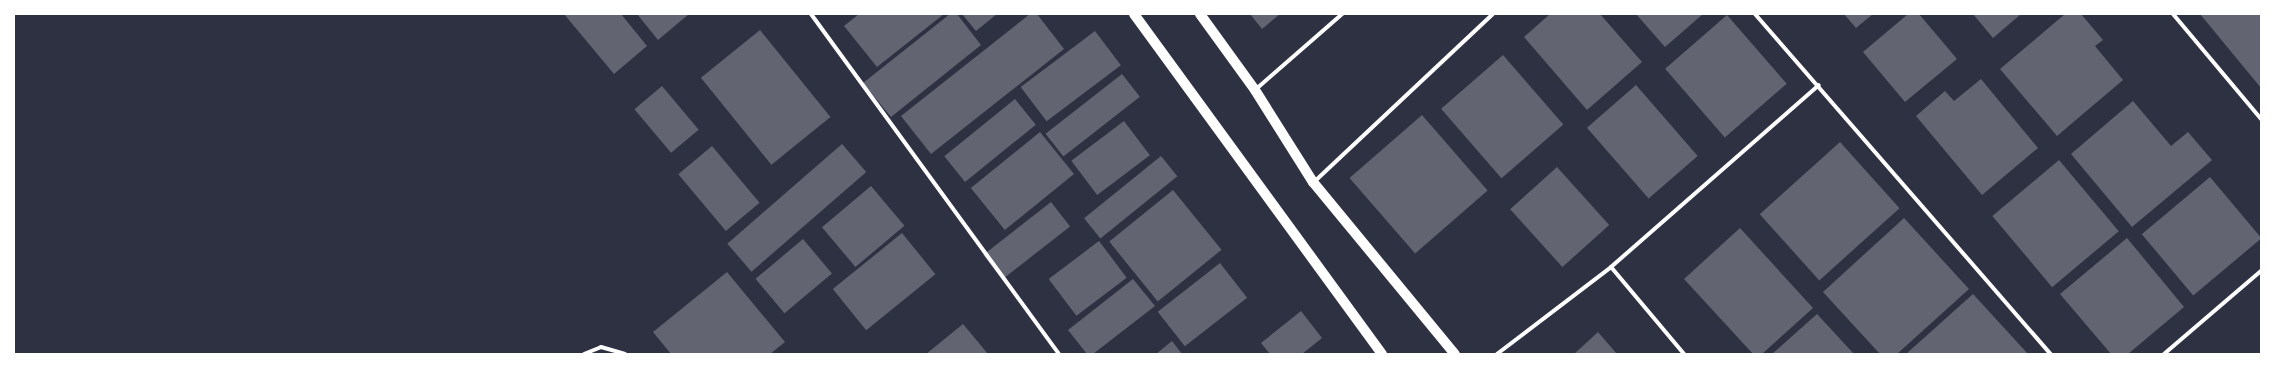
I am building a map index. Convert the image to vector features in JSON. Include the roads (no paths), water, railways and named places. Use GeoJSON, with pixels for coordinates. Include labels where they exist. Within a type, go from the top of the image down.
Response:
{"type":"FeatureCollection","features":[{"type":"Feature","properties":{"kind":"main road"},"geometry":{"type":"LineString","coordinates":[[1134,14],[1382,354]]}},
{"type":"Feature","properties":{"kind":"main road"},"geometry":{"type":"LineString","coordinates":[[1200,14],[1255,90],[1314,182],[1454,354]]}},
{"type":"Feature","properties":{"kind":"street"},"geometry":{"type":"LineString","coordinates":[[811,14],[1059,354]]}},
{"type":"Feature","properties":{"kind":"street"},"geometry":{"type":"LineString","coordinates":[[1255,90],[1342,14]]}},
{"type":"Feature","properties":{"kind":"street"},"geometry":{"type":"LineString","coordinates":[[1314,182],[1493,14]]}},
{"type":"Feature","properties":{"kind":"street"},"geometry":{"type":"LineString","coordinates":[[1755,14],[1819,85],[2051,354]]}},
{"type":"Feature","properties":{"kind":"street"},"geometry":{"type":"LineString","coordinates":[[2173,14],[2261,119]]}},
{"type":"Feature","properties":{"kind":"street"},"geometry":{"type":"LineString","coordinates":[[1497,354],[1611,267],[1819,85]]}},
{"type":"Feature","properties":{"kind":"street"},"geometry":{"type":"LineString","coordinates":[[1611,267],[1684,354]]}},
{"type":"Feature","properties":{"kind":"street"},"geometry":{"type":"LineString","coordinates":[[2164,354],[2261,271]]}},
{"type":"Feature","properties":{"kind":"street"},"geometry":{"type":"LineString","coordinates":[[584,354],[601,347],[625,354]]}}]}
